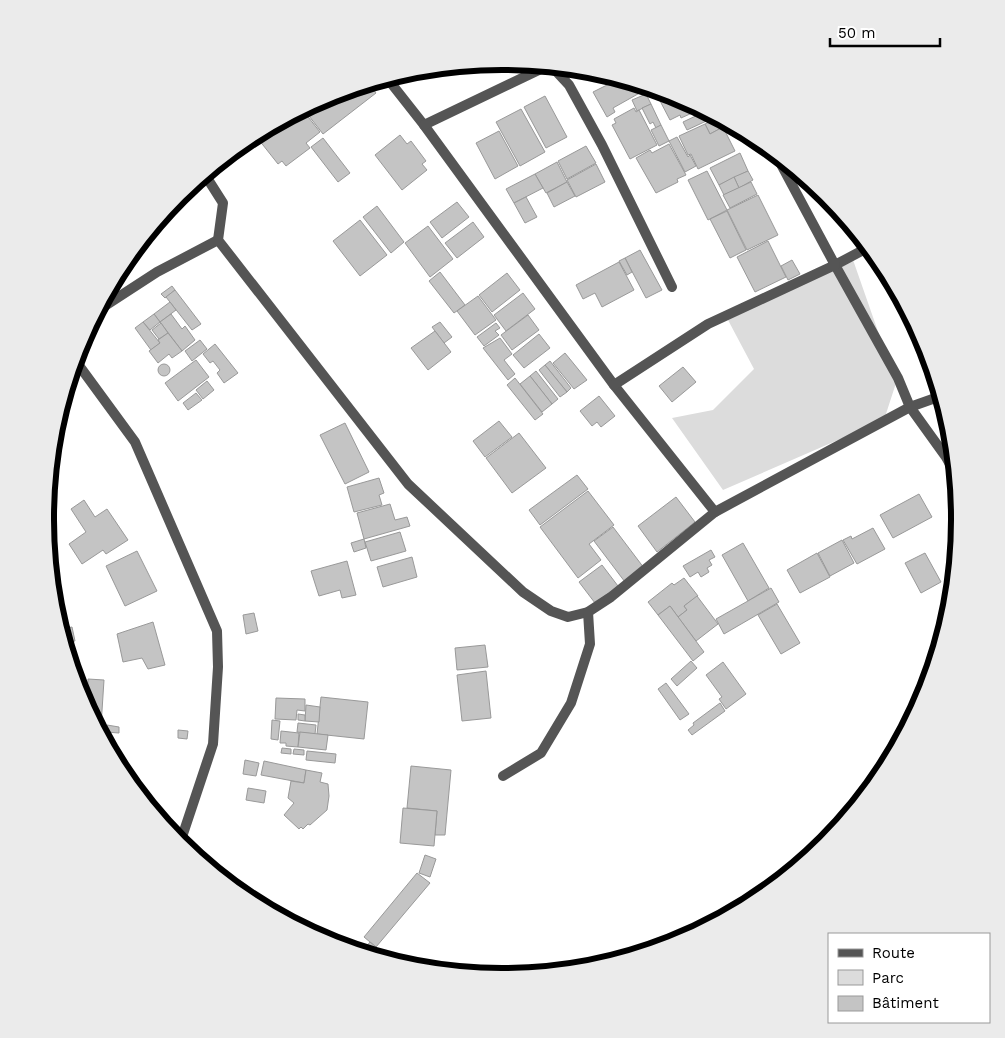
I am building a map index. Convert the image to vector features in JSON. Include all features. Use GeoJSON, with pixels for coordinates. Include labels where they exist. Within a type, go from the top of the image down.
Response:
{"type":"FeatureCollection","features":[{"type":"Feature","properties":{"kind":"street"},"geometry":{"type":"LineString","coordinates":[[424,125],[536,71]]}},
{"type":"Feature","properties":{"kind":"street"},"geometry":{"type":"LineString","coordinates":[[559,74],[569,85],[602,145],[672,287]]}},
{"type":"Feature","properties":{"kind":"street"},"geometry":{"type":"LineString","coordinates":[[392,85],[424,125],[614,385],[715,512]]}},
{"type":"Feature","properties":{"kind":"street"},"geometry":{"type":"LineString","coordinates":[[784,170],[898,378],[910,408],[947,458]]}},
{"type":"Feature","properties":{"kind":"street"},"geometry":{"type":"LineString","coordinates":[[209,180],[223,203],[218,240],[408,484],[523,592],[550,611],[568,617],[588,612],[611,597],[715,512],[910,408],[935,398]]}},
{"type":"Feature","properties":{"kind":"street"},"geometry":{"type":"LineString","coordinates":[[110,303],[157,272],[218,240]]}},
{"type":"Feature","properties":{"kind":"street"},"geometry":{"type":"LineString","coordinates":[[614,385],[708,324],[863,251]]}},
{"type":"Feature","properties":{"kind":"street"},"geometry":{"type":"LineString","coordinates":[[81,368],[135,442],[217,631],[218,667],[212,744],[183,834]]}},
{"type":"Feature","properties":{"kind":"street"},"geometry":{"type":"LineString","coordinates":[[503,776],[541,753],[570,703],[590,644],[588,612]]}},
{"type":"Feature","properties":{"kind":"green space"},"geometry":{"type":"Polygon","coordinates":[[[852,257],[896,383],[884,420],[723,490],[672,418],[713,410],[754,369],[728,320],[852,257]]]}},
{"type":"Feature","properties":{"kind":"building"},"geometry":{"type":"Polygon","coordinates":[[[610,84],[641,92],[613,108],[615,112],[607,117],[593,92],[610,84]]]}},
{"type":"Feature","properties":{"kind":"building"},"geometry":{"type":"Polygon","coordinates":[[[373,90],[376,93],[323,134],[309,116],[331,104],[358,94],[373,90]]]}},
{"type":"Feature","properties":{"kind":"building"},"geometry":{"type":"Polygon","coordinates":[[[646,94],[651,104],[637,111],[632,100],[646,94]]]}},
{"type":"Feature","properties":{"kind":"building"},"geometry":{"type":"Polygon","coordinates":[[[545,96],[567,137],[546,148],[524,107],[545,96]]]}},
{"type":"Feature","properties":{"kind":"building"},"geometry":{"type":"Polygon","coordinates":[[[659,98],[692,113],[681,118],[680,115],[670,120],[659,98]]]}},
{"type":"Feature","properties":{"kind":"building"},"geometry":{"type":"Polygon","coordinates":[[[651,104],[661,125],[656,128],[653,122],[650,124],[642,108],[651,104]]]}},
{"type":"Feature","properties":{"kind":"building"},"geometry":{"type":"Polygon","coordinates":[[[634,108],[636,112],[639,110],[657,145],[630,159],[612,125],[616,123],[614,119],[634,108]]]}},
{"type":"Feature","properties":{"kind":"building"},"geometry":{"type":"Polygon","coordinates":[[[521,109],[545,152],[520,166],[496,122],[521,109]]]}},
{"type":"Feature","properties":{"kind":"building"},"geometry":{"type":"Polygon","coordinates":[[[697,115],[708,120],[687,130],[683,122],[697,115]]]}},
{"type":"Feature","properties":{"kind":"building"},"geometry":{"type":"Polygon","coordinates":[[[307,116],[320,132],[306,143],[310,148],[286,166],[282,161],[278,164],[260,141],[278,130],[307,116]]]}},
{"type":"Feature","properties":{"kind":"building"},"geometry":{"type":"Polygon","coordinates":[[[710,122],[722,128],[710,134],[705,124],[710,122]]]}},
{"type":"Feature","properties":{"kind":"building"},"geometry":{"type":"Polygon","coordinates":[[[705,124],[710,134],[722,128],[735,151],[698,169],[691,154],[688,155],[679,136],[705,124]]]}},
{"type":"Feature","properties":{"kind":"building"},"geometry":{"type":"Polygon","coordinates":[[[661,125],[669,141],[659,146],[651,130],[661,125]]]}},
{"type":"Feature","properties":{"kind":"building"},"geometry":{"type":"Polygon","coordinates":[[[499,131],[518,166],[495,179],[476,143],[499,131]]]}},
{"type":"Feature","properties":{"kind":"building"},"geometry":{"type":"Polygon","coordinates":[[[400,135],[407,144],[411,141],[426,161],[422,164],[427,170],[402,190],[375,155],[400,135]]]}},
{"type":"Feature","properties":{"kind":"building"},"geometry":{"type":"Polygon","coordinates":[[[677,137],[688,157],[690,155],[696,166],[685,172],[669,141],[677,137]]]}},
{"type":"Feature","properties":{"kind":"building"},"geometry":{"type":"Polygon","coordinates":[[[323,138],[350,173],[338,182],[311,147],[323,138]]]}},
{"type":"Feature","properties":{"kind":"building"},"geometry":{"type":"Polygon","coordinates":[[[669,144],[686,175],[677,179],[678,182],[656,193],[636,158],[650,150],[652,153],[669,144]]]}},
{"type":"Feature","properties":{"kind":"building"},"geometry":{"type":"Polygon","coordinates":[[[586,146],[596,163],[567,179],[558,161],[586,146]]]}},
{"type":"Feature","properties":{"kind":"building"},"geometry":{"type":"Polygon","coordinates":[[[740,153],[748,171],[719,185],[710,168],[740,153]]]}},
{"type":"Feature","properties":{"kind":"building"},"geometry":{"type":"Polygon","coordinates":[[[557,162],[567,182],[546,193],[535,174],[557,162]]]}},
{"type":"Feature","properties":{"kind":"building"},"geometry":{"type":"Polygon","coordinates":[[[596,164],[605,182],[576,197],[567,180],[596,164]]]}},
{"type":"Feature","properties":{"kind":"building"},"geometry":{"type":"Polygon","coordinates":[[[707,171],[727,210],[708,220],[688,180],[707,171]]]}},
{"type":"Feature","properties":{"kind":"building"},"geometry":{"type":"Polygon","coordinates":[[[748,171],[753,180],[739,188],[734,177],[748,171]]]}},
{"type":"Feature","properties":{"kind":"building"},"geometry":{"type":"Polygon","coordinates":[[[535,174],[543,188],[514,203],[506,189],[535,174]]]}},
{"type":"Feature","properties":{"kind":"building"},"geometry":{"type":"Polygon","coordinates":[[[734,177],[739,188],[724,195],[719,185],[734,177]]]}},
{"type":"Feature","properties":{"kind":"building"},"geometry":{"type":"Polygon","coordinates":[[[567,182],[575,196],[554,207],[547,193],[567,182]]]}},
{"type":"Feature","properties":{"kind":"building"},"geometry":{"type":"Polygon","coordinates":[[[751,182],[757,194],[730,208],[723,195],[751,182]]]}},
{"type":"Feature","properties":{"kind":"building"},"geometry":{"type":"Polygon","coordinates":[[[758,195],[778,235],[747,250],[727,210],[758,195]]]}},
{"type":"Feature","properties":{"kind":"building"},"geometry":{"type":"Polygon","coordinates":[[[526,197],[537,217],[525,223],[514,203],[526,197]]]}},
{"type":"Feature","properties":{"kind":"building"},"geometry":{"type":"Polygon","coordinates":[[[457,202],[469,217],[442,238],[430,222],[457,202]]]}},
{"type":"Feature","properties":{"kind":"building"},"geometry":{"type":"Polygon","coordinates":[[[377,206],[404,242],[391,253],[363,217],[377,206]]]}},
{"type":"Feature","properties":{"kind":"building"},"geometry":{"type":"Polygon","coordinates":[[[727,211],[746,250],[730,258],[710,219],[727,211]]]}},
{"type":"Feature","properties":{"kind":"building"},"geometry":{"type":"Polygon","coordinates":[[[360,220],[387,255],[360,276],[333,241],[360,220]]]}},
{"type":"Feature","properties":{"kind":"building"},"geometry":{"type":"Polygon","coordinates":[[[473,222],[484,237],[457,258],[445,243],[473,222]]]}},
{"type":"Feature","properties":{"kind":"building"},"geometry":{"type":"Polygon","coordinates":[[[428,226],[453,259],[430,277],[405,243],[428,226]]]}},
{"type":"Feature","properties":{"kind":"building"},"geometry":{"type":"Polygon","coordinates":[[[768,241],[786,277],[755,292],[737,257],[768,241]]]}},
{"type":"Feature","properties":{"kind":"building"},"geometry":{"type":"Polygon","coordinates":[[[640,250],[662,290],[646,298],[625,258],[640,250]]]}},
{"type":"Feature","properties":{"kind":"building"},"geometry":{"type":"Polygon","coordinates":[[[625,258],[632,272],[627,275],[619,261],[625,258]]]}},
{"type":"Feature","properties":{"kind":"building"},"geometry":{"type":"Polygon","coordinates":[[[792,260],[800,274],[788,280],[781,266],[792,260]]]}},
{"type":"Feature","properties":{"kind":"building"},"geometry":{"type":"Polygon","coordinates":[[[619,262],[634,290],[602,307],[595,293],[583,299],[576,285],[619,262]]]}},
{"type":"Feature","properties":{"kind":"building"},"geometry":{"type":"Polygon","coordinates":[[[440,272],[465,305],[454,313],[429,281],[440,272]]]}},
{"type":"Feature","properties":{"kind":"building"},"geometry":{"type":"Polygon","coordinates":[[[507,273],[520,290],[492,312],[479,295],[507,273]]]}},
{"type":"Feature","properties":{"kind":"building"},"geometry":{"type":"Polygon","coordinates":[[[172,286],[175,290],[165,298],[161,294],[172,286]]]}},
{"type":"Feature","properties":{"kind":"building"},"geometry":{"type":"Polygon","coordinates":[[[175,290],[201,324],[192,330],[166,297],[175,290]]]}},
{"type":"Feature","properties":{"kind":"building"},"geometry":{"type":"Polygon","coordinates":[[[523,293],[535,309],[506,331],[494,315],[523,293]]]}},
{"type":"Feature","properties":{"kind":"building"},"geometry":{"type":"Polygon","coordinates":[[[478,296],[496,320],[475,335],[457,311],[478,296]]]}},
{"type":"Feature","properties":{"kind":"building"},"geometry":{"type":"Polygon","coordinates":[[[170,302],[176,310],[160,322],[154,314],[170,302]]]}},
{"type":"Feature","properties":{"kind":"building"},"geometry":{"type":"Polygon","coordinates":[[[154,314],[160,322],[150,330],[143,322],[154,314]]]}},
{"type":"Feature","properties":{"kind":"building"},"geometry":{"type":"Polygon","coordinates":[[[171,314],[182,329],[185,326],[195,340],[182,351],[160,322],[171,314]]]}},
{"type":"Feature","properties":{"kind":"building"},"geometry":{"type":"Polygon","coordinates":[[[528,315],[539,330],[512,350],[501,335],[528,315]]]}},
{"type":"Feature","properties":{"kind":"building"},"geometry":{"type":"Polygon","coordinates":[[[143,322],[160,343],[151,350],[135,328],[143,322]]]}},
{"type":"Feature","properties":{"kind":"building"},"geometry":{"type":"Polygon","coordinates":[[[440,322],[452,337],[444,343],[432,327],[440,322]]]}},
{"type":"Feature","properties":{"kind":"building"},"geometry":{"type":"Polygon","coordinates":[[[161,323],[168,333],[159,339],[152,330],[161,323]]]}},
{"type":"Feature","properties":{"kind":"building"},"geometry":{"type":"Polygon","coordinates":[[[496,323],[500,328],[495,331],[499,335],[484,346],[477,337],[496,323]]]}},
{"type":"Feature","properties":{"kind":"building"},"geometry":{"type":"Polygon","coordinates":[[[435,331],[451,352],[428,370],[411,348],[435,331]]]}},
{"type":"Feature","properties":{"kind":"building"},"geometry":{"type":"Polygon","coordinates":[[[168,333],[182,351],[172,358],[169,354],[158,363],[149,351],[160,343],[158,340],[168,333]]]}},
{"type":"Feature","properties":{"kind":"building"},"geometry":{"type":"Polygon","coordinates":[[[539,334],[550,348],[524,368],[513,355],[539,334]]]}},
{"type":"Feature","properties":{"kind":"building"},"geometry":{"type":"Polygon","coordinates":[[[500,338],[512,354],[504,360],[515,374],[508,380],[483,348],[500,338]]]}},
{"type":"Feature","properties":{"kind":"building"},"geometry":{"type":"Polygon","coordinates":[[[200,340],[207,349],[192,361],[185,351],[200,340]]]}},
{"type":"Feature","properties":{"kind":"building"},"geometry":{"type":"Polygon","coordinates":[[[215,344],[238,373],[224,383],[217,373],[220,370],[213,361],[210,363],[203,354],[215,344]]]}},
{"type":"Feature","properties":{"kind":"building"},"geometry":{"type":"Polygon","coordinates":[[[565,353],[587,380],[574,389],[553,363],[565,353]]]}},
{"type":"Feature","properties":{"kind":"building"},"geometry":{"type":"Polygon","coordinates":[[[196,360],[209,377],[178,401],[165,383],[196,360]]]}},
{"type":"Feature","properties":{"kind":"building"},"geometry":{"type":"Polygon","coordinates":[[[550,361],[571,388],[567,392],[545,365],[550,361]]]}},
{"type":"Feature","properties":{"kind":"building"},"geometry":{"type":"Polygon","coordinates":[[[162,364],[166,364],[170,370],[166,376],[162,376],[158,372],[158,368],[162,364]]]}},
{"type":"Feature","properties":{"kind":"building"},"geometry":{"type":"Polygon","coordinates":[[[545,365],[567,392],[560,397],[539,370],[545,365]]]}},
{"type":"Feature","properties":{"kind":"building"},"geometry":{"type":"Polygon","coordinates":[[[683,367],[696,382],[672,402],[659,386],[683,367]]]}},
{"type":"Feature","properties":{"kind":"building"},"geometry":{"type":"Polygon","coordinates":[[[536,371],[558,399],[552,404],[530,376],[536,371]]]}},
{"type":"Feature","properties":{"kind":"building"},"geometry":{"type":"Polygon","coordinates":[[[530,376],[552,404],[542,412],[520,384],[530,376]]]}},
{"type":"Feature","properties":{"kind":"building"},"geometry":{"type":"Polygon","coordinates":[[[515,378],[543,414],[535,420],[507,385],[515,378]]]}},
{"type":"Feature","properties":{"kind":"building"},"geometry":{"type":"Polygon","coordinates":[[[207,381],[214,390],[203,399],[196,390],[207,381]]]}},
{"type":"Feature","properties":{"kind":"building"},"geometry":{"type":"Polygon","coordinates":[[[196,393],[202,400],[188,410],[183,403],[196,393]]]}},
{"type":"Feature","properties":{"kind":"building"},"geometry":{"type":"Polygon","coordinates":[[[599,396],[615,416],[601,427],[597,422],[592,426],[580,411],[599,396]]]}},
{"type":"Feature","properties":{"kind":"building"},"geometry":{"type":"Polygon","coordinates":[[[499,421],[512,437],[485,457],[473,441],[499,421]]]}},
{"type":"Feature","properties":{"kind":"building"},"geometry":{"type":"Polygon","coordinates":[[[345,423],[369,472],[345,484],[320,435],[345,423]]]}},
{"type":"Feature","properties":{"kind":"building"},"geometry":{"type":"Polygon","coordinates":[[[519,433],[546,468],[512,493],[486,458],[519,433]]]}},
{"type":"Feature","properties":{"kind":"building"},"geometry":{"type":"Polygon","coordinates":[[[577,475],[588,489],[540,525],[529,510],[577,475]]]}},
{"type":"Feature","properties":{"kind":"building"},"geometry":{"type":"Polygon","coordinates":[[[379,478],[384,493],[379,495],[382,505],[354,512],[347,487],[379,478]]]}},
{"type":"Feature","properties":{"kind":"building"},"geometry":{"type":"Polygon","coordinates":[[[588,491],[614,525],[589,544],[601,560],[578,578],[540,527],[588,491]]]}},
{"type":"Feature","properties":{"kind":"building"},"geometry":{"type":"Polygon","coordinates":[[[919,494],[932,517],[893,538],[880,515],[919,494]]]}},
{"type":"Feature","properties":{"kind":"building"},"geometry":{"type":"Polygon","coordinates":[[[676,497],[695,522],[657,552],[638,526],[676,497]]]}},
{"type":"Feature","properties":{"kind":"building"},"geometry":{"type":"Polygon","coordinates":[[[84,500],[95,517],[107,509],[128,540],[106,554],[103,550],[82,564],[69,544],[86,532],[71,509],[84,500]]]}},
{"type":"Feature","properties":{"kind":"building"},"geometry":{"type":"Polygon","coordinates":[[[390,504],[395,520],[407,517],[410,526],[364,539],[357,513],[390,504]]]}},
{"type":"Feature","properties":{"kind":"building"},"geometry":{"type":"Polygon","coordinates":[[[613,527],[644,568],[625,582],[594,541],[613,527]]]}},
{"type":"Feature","properties":{"kind":"building"},"geometry":{"type":"Polygon","coordinates":[[[873,528],[885,549],[857,564],[843,540],[851,536],[852,539],[873,528]]]}},
{"type":"Feature","properties":{"kind":"building"},"geometry":{"type":"Polygon","coordinates":[[[400,532],[406,551],[371,561],[365,542],[400,532]]]}},
{"type":"Feature","properties":{"kind":"building"},"geometry":{"type":"Polygon","coordinates":[[[364,539],[366,548],[354,552],[351,543],[364,539]]]}},
{"type":"Feature","properties":{"kind":"building"},"geometry":{"type":"Polygon","coordinates":[[[842,540],[854,563],[830,576],[818,553],[842,540]]]}},
{"type":"Feature","properties":{"kind":"building"},"geometry":{"type":"Polygon","coordinates":[[[743,543],[769,588],[748,601],[722,555],[743,543]]]}},
{"type":"Feature","properties":{"kind":"building"},"geometry":{"type":"Polygon","coordinates":[[[711,550],[715,557],[709,560],[712,565],[707,568],[709,572],[701,577],[698,572],[690,577],[683,566],[711,550]]]}},
{"type":"Feature","properties":{"kind":"building"},"geometry":{"type":"Polygon","coordinates":[[[137,551],[157,591],[125,606],[106,566],[137,551]]]}},
{"type":"Feature","properties":{"kind":"building"},"geometry":{"type":"Polygon","coordinates":[[[817,553],[830,577],[800,593],[787,570],[817,553]]]}},
{"type":"Feature","properties":{"kind":"building"},"geometry":{"type":"Polygon","coordinates":[[[925,553],[941,582],[921,593],[905,563],[925,553]]]}},
{"type":"Feature","properties":{"kind":"building"},"geometry":{"type":"Polygon","coordinates":[[[412,557],[417,577],[383,587],[377,567],[412,557]]]}},
{"type":"Feature","properties":{"kind":"building"},"geometry":{"type":"Polygon","coordinates":[[[347,561],[356,595],[342,598],[340,590],[319,596],[311,571],[347,561]]]}},
{"type":"Feature","properties":{"kind":"building"},"geometry":{"type":"Polygon","coordinates":[[[602,565],[618,586],[595,603],[579,582],[602,565]]]}},
{"type":"Feature","properties":{"kind":"building"},"geometry":{"type":"Polygon","coordinates":[[[684,578],[698,596],[684,606],[687,610],[678,617],[670,606],[658,615],[648,602],[672,583],[674,585],[684,578]]]}},
{"type":"Feature","properties":{"kind":"building"},"geometry":{"type":"Polygon","coordinates":[[[771,588],[779,602],[724,634],[716,619],[771,588]]]}},
{"type":"Feature","properties":{"kind":"building"},"geometry":{"type":"Polygon","coordinates":[[[697,596],[718,624],[696,641],[678,617],[687,610],[684,606],[697,596]]]}},
{"type":"Feature","properties":{"kind":"building"},"geometry":{"type":"Polygon","coordinates":[[[777,604],[800,643],[781,654],[758,615],[777,604]]]}},
{"type":"Feature","properties":{"kind":"building"},"geometry":{"type":"Polygon","coordinates":[[[670,606],[704,652],[693,661],[658,615],[670,606]]]}},
{"type":"Feature","properties":{"kind":"building"},"geometry":{"type":"Polygon","coordinates":[[[254,613],[258,631],[246,634],[243,615],[254,613]]]}},
{"type":"Feature","properties":{"kind":"building"},"geometry":{"type":"Polygon","coordinates":[[[153,622],[165,665],[148,669],[142,658],[123,662],[117,634],[153,622]]]}},
{"type":"Feature","properties":{"kind":"building"},"geometry":{"type":"Polygon","coordinates":[[[72,627],[75,641],[71,642],[67,628],[72,627]]]}},
{"type":"Feature","properties":{"kind":"building"},"geometry":{"type":"Polygon","coordinates":[[[485,645],[488,667],[457,670],[455,648],[485,645]]]}},
{"type":"Feature","properties":{"kind":"building"},"geometry":{"type":"Polygon","coordinates":[[[691,661],[697,668],[677,686],[671,679],[691,661]]]}},
{"type":"Feature","properties":{"kind":"building"},"geometry":{"type":"Polygon","coordinates":[[[723,662],[746,694],[726,709],[719,699],[722,697],[706,675],[723,662]]]}},
{"type":"Feature","properties":{"kind":"building"},"geometry":{"type":"Polygon","coordinates":[[[486,671],[491,718],[462,721],[457,675],[486,671]]]}},
{"type":"Feature","properties":{"kind":"building"},"geometry":{"type":"Polygon","coordinates":[[[88,679],[104,680],[101,720],[100,717],[88,690],[88,679]]]}},
{"type":"Feature","properties":{"kind":"building"},"geometry":{"type":"Polygon","coordinates":[[[666,683],[689,714],[680,720],[658,689],[666,683]]]}},
{"type":"Feature","properties":{"kind":"building"},"geometry":{"type":"Polygon","coordinates":[[[321,697],[368,702],[364,739],[317,734],[321,697]]]}},
{"type":"Feature","properties":{"kind":"building"},"geometry":{"type":"Polygon","coordinates":[[[276,698],[305,699],[305,711],[297,710],[296,720],[275,719],[276,698]]]}},
{"type":"Feature","properties":{"kind":"building"},"geometry":{"type":"Polygon","coordinates":[[[720,703],[725,711],[692,735],[688,730],[694,725],[693,723],[720,703]]]}},
{"type":"Feature","properties":{"kind":"building"},"geometry":{"type":"Polygon","coordinates":[[[306,705],[320,707],[319,722],[305,721],[306,705]]]}},
{"type":"Feature","properties":{"kind":"building"},"geometry":{"type":"Polygon","coordinates":[[[298,714],[305,715],[305,721],[298,720],[298,714]]]}},
{"type":"Feature","properties":{"kind":"building"},"geometry":{"type":"Polygon","coordinates":[[[272,720],[280,721],[278,740],[271,739],[272,720]]]}},
{"type":"Feature","properties":{"kind":"building"},"geometry":{"type":"Polygon","coordinates":[[[298,723],[316,725],[315,734],[297,732],[298,723]]]}},
{"type":"Feature","properties":{"kind":"building"},"geometry":{"type":"Polygon","coordinates":[[[107,725],[119,727],[119,733],[108,732],[107,725]]]}},
{"type":"Feature","properties":{"kind":"building"},"geometry":{"type":"Polygon","coordinates":[[[178,730],[188,731],[187,739],[178,738],[178,730]]]}},
{"type":"Feature","properties":{"kind":"building"},"geometry":{"type":"Polygon","coordinates":[[[281,731],[299,733],[298,747],[286,746],[286,743],[280,743],[281,731]]]}},
{"type":"Feature","properties":{"kind":"building"},"geometry":{"type":"Polygon","coordinates":[[[300,732],[328,735],[326,750],[298,747],[300,732]]]}},
{"type":"Feature","properties":{"kind":"building"},"geometry":{"type":"Polygon","coordinates":[[[282,748],[291,749],[291,754],[281,753],[282,748]]]}},
{"type":"Feature","properties":{"kind":"building"},"geometry":{"type":"Polygon","coordinates":[[[294,749],[304,750],[304,755],[293,754],[294,749]]]}},
{"type":"Feature","properties":{"kind":"building"},"geometry":{"type":"Polygon","coordinates":[[[307,751],[336,754],[335,763],[306,760],[307,751]]]}},
{"type":"Feature","properties":{"kind":"building"},"geometry":{"type":"Polygon","coordinates":[[[245,760],[259,763],[256,776],[243,774],[245,760]]]}},
{"type":"Feature","properties":{"kind":"building"},"geometry":{"type":"Polygon","coordinates":[[[264,761],[306,770],[304,783],[261,775],[264,761]]]}},
{"type":"Feature","properties":{"kind":"building"},"geometry":{"type":"Polygon","coordinates":[[[411,766],[451,770],[445,835],[435,835],[437,811],[407,808],[411,766]]]}},
{"type":"Feature","properties":{"kind":"building"},"geometry":{"type":"Polygon","coordinates":[[[306,770],[322,773],[320,782],[328,784],[329,796],[327,810],[310,825],[308,824],[303,829],[301,827],[299,829],[284,815],[294,803],[288,798],[291,781],[304,783],[306,770]]]}},
{"type":"Feature","properties":{"kind":"building"},"geometry":{"type":"Polygon","coordinates":[[[248,788],[266,791],[264,803],[246,800],[248,788]]]}},
{"type":"Feature","properties":{"kind":"building"},"geometry":{"type":"Polygon","coordinates":[[[403,808],[437,811],[434,846],[400,843],[403,808]]]}},
{"type":"Feature","properties":{"kind":"building"},"geometry":{"type":"Polygon","coordinates":[[[425,855],[436,859],[430,877],[419,873],[425,855]]]}},
{"type":"Feature","properties":{"kind":"building"},"geometry":{"type":"Polygon","coordinates":[[[417,873],[430,883],[376,947],[364,937],[417,873]]]}},
{"type":"Feature","properties":{"kind":"building"},"geometry":{"type":"Polygon","coordinates":[[[370,942],[376,947],[375,949],[366,946],[370,942]]]}}]}
